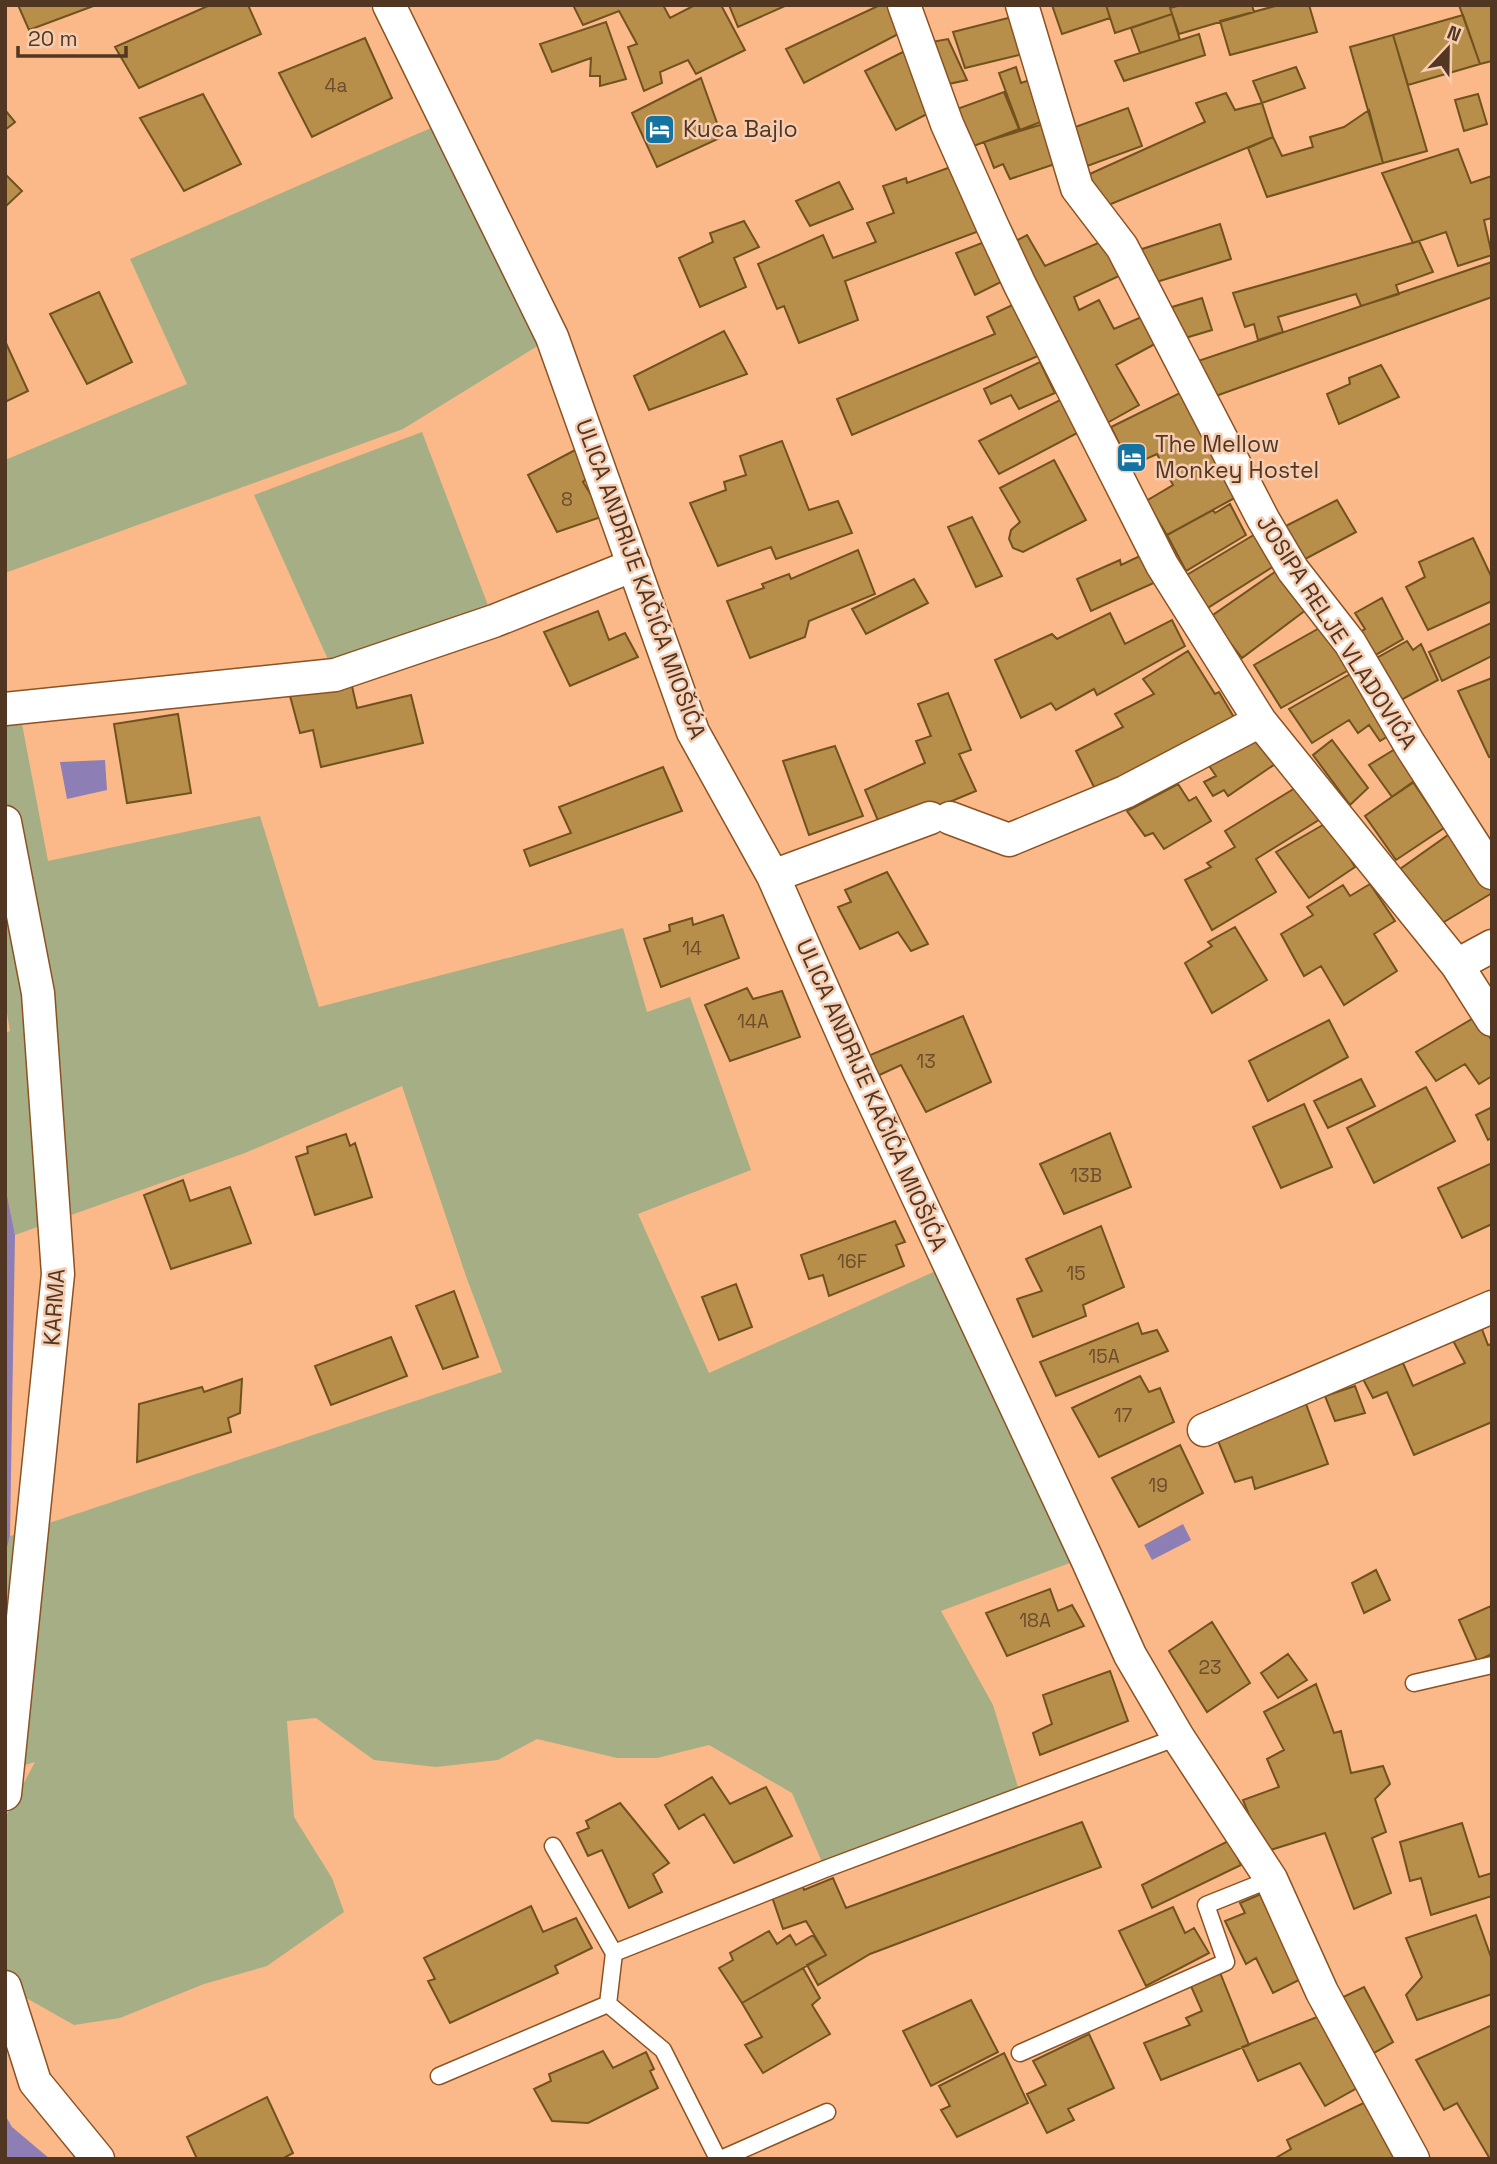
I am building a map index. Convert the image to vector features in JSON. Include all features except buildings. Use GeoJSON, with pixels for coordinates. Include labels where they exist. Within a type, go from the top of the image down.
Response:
{"type":"FeatureCollection","features":[{"type":"Feature","properties":{"kind":"street","name":"ULICA ANDRIJE KAČIĆA MIOŠIĆA"},"geometry":{"type":"LineString","coordinates":[[389,5],[552,337],[693,732],[773,876],[859,1071],[1130,1656],[1178,1737],[1271,1879],[1322,1992],[1413,2159]]}},
{"type":"Feature","properties":{"kind":"street"},"geometry":{"type":"LineString","coordinates":[[904,5],[947,124],[1020,285],[1162,565],[1261,721],[1457,965],[1492,1020]]}},
{"type":"Feature","properties":{"kind":"street","name":"JOSIPA RELJE VLADOVIĆA"},"geometry":{"type":"LineString","coordinates":[[1022,5],[1077,188],[1122,247],[1263,519],[1293,570],[1350,643],[1410,745],[1492,873]]}},
{"type":"Feature","properties":{"kind":"street"},"geometry":{"type":"LineString","coordinates":[[5,709],[335,675],[494,621],[634,565]]}},
{"type":"Feature","properties":{"kind":"street"},"geometry":{"type":"LineString","coordinates":[[773,876],[940,818],[1009,840],[1125,792],[1261,721]]}},
{"type":"Feature","properties":{"kind":"street","name":"KARMA"},"geometry":{"type":"LineString","coordinates":[[5,822],[38,993],[58,1274],[5,1794]]}},
{"type":"Feature","properties":{"kind":"street"},"geometry":{"type":"LineString","coordinates":[[1457,965],[1492,946]]}},
{"type":"Feature","properties":{"kind":"street"},"geometry":{"type":"LineString","coordinates":[[1204,1430],[1492,1307]]}},
{"type":"Feature","properties":{"kind":"street"},"geometry":{"type":"LineString","coordinates":[[5,1987],[36,2082],[98,2159]]}},
{"type":"Feature","properties":{"kind":"lane"},"geometry":{"type":"LineString","coordinates":[[1414,1683],[1492,1665]]}},
{"type":"Feature","properties":{"kind":"lane"},"geometry":{"type":"LineString","coordinates":[[614,1953],[825,1869],[1178,1737]]}},
{"type":"Feature","properties":{"kind":"lane"},"geometry":{"type":"LineString","coordinates":[[553,1846],[614,1953],[608,2004]]}},
{"type":"Feature","properties":{"kind":"lane"},"geometry":{"type":"LineString","coordinates":[[1020,2053],[1226,1962],[1206,1905],[1271,1879]]}},
{"type":"Feature","properties":{"kind":"lane"},"geometry":{"type":"LineString","coordinates":[[439,2076],[608,2004]]}},
{"type":"Feature","properties":{"kind":"lane"},"geometry":{"type":"LineString","coordinates":[[608,2004],[663,2050],[720,2159],[827,2112]]}},
{"type":"Feature","properties":{"kind":"green space"},"geometry":{"type":"Polygon","coordinates":[[[447,121],[552,337],[403,429],[5,573],[5,460],[187,384],[130,259],[447,121]]]}},
{"type":"Feature","properties":{"kind":"green space"},"geometry":{"type":"Polygon","coordinates":[[[422,432],[494,621],[335,675],[254,495],[422,432]]]}},
{"type":"Feature","properties":{"kind":"green space"},"geometry":{"type":"Polygon","coordinates":[[[5,691],[19,708],[48,861],[260,816],[319,1007],[623,928],[647,1012],[690,997],[751,1170],[638,1214],[709,1373],[949,1265],[1086,1557],[941,1611],[993,1705],[1021,1797],[825,1869],[792,1793],[709,1745],[657,1758],[617,1758],[537,1739],[498,1760],[436,1767],[374,1760],[316,1718],[287,1721],[294,1817],[332,1878],[344,1912],[267,1966],[204,1984],[120,2018],[74,2025],[5,1986],[5,1818],[35,1762],[5,1771],[5,1556],[10,1536],[502,1372],[467,1279],[402,1086],[245,1153],[15,1235],[5,1185],[5,1033],[10,1031],[5,1001],[5,691]]]}},
{"type":"Feature","properties":{"kind":"shaded area"},"geometry":{"type":"Polygon","coordinates":[[[105,760],[107,790],[67,799],[60,762],[105,760]]]}},
{"type":"Feature","properties":{"kind":"shaded area"},"geometry":{"type":"Polygon","coordinates":[[[5,1185],[15,1235],[10,1536],[5,1556],[5,1185]]]}},
{"type":"Feature","properties":{"kind":"shaded area"},"geometry":{"type":"Polygon","coordinates":[[[1183,1524],[1191,1540],[1152,1560],[1144,1545],[1183,1524]]]}},
{"type":"Feature","properties":{"kind":"shaded area"},"geometry":{"type":"Polygon","coordinates":[[[5,2115],[12,2127],[50,2159],[5,2159],[5,2115]]]}},
{"type":"Feature","properties":{"kind":"place","name":"Kuca Bajlo"},"geometry":{"type":"Point","coordinates":[660,129]}},
{"type":"Feature","properties":{"kind":"place","name":"The Mellow Monkey Hostel"},"geometry":{"type":"Point","coordinates":[1132,457]}}]}
